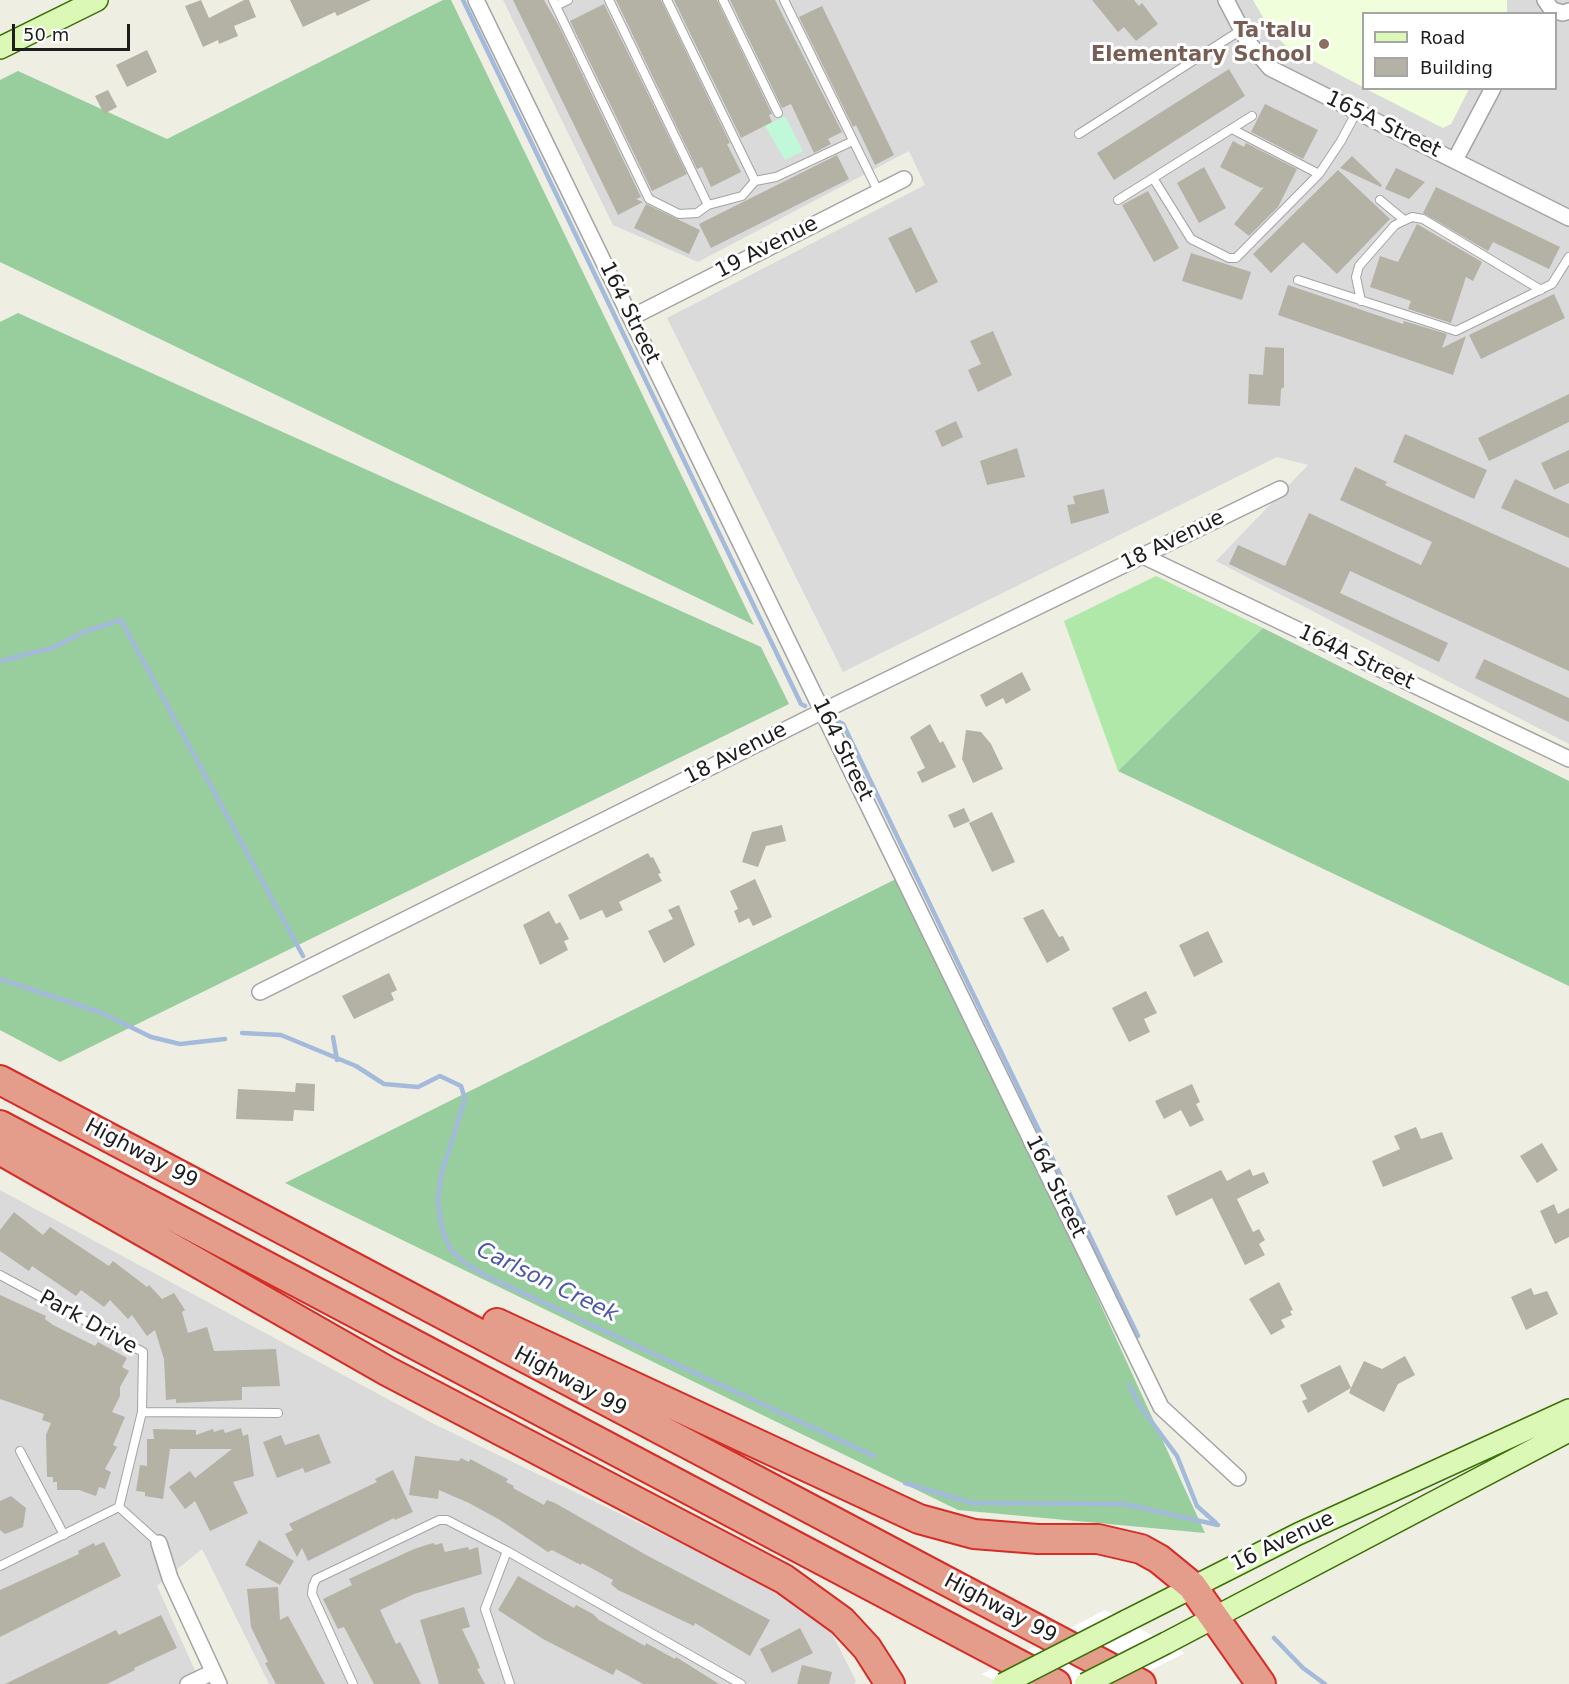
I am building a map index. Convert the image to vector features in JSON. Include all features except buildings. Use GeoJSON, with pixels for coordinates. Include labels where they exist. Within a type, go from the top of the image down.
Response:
{"type":"FeatureCollection","features":[{"type":"Feature","properties":{"kind":"highway","name":"Highway 99"},"geometry":{"type":"LineString","coordinates":[[0,1080],[1141,1684]]}},
{"type":"Feature","properties":{"kind":"highway","name":"Highway 99"},"geometry":{"type":"LineString","coordinates":[[0,1125],[1056,1684]]}},
{"type":"Feature","properties":{"kind":"highway"},"geometry":{"type":"LineString","coordinates":[[0,1150],[387,1371],[784,1579],[842,1621],[867,1648],[890,1684]]}},
{"type":"Feature","properties":{"kind":"highway"},"geometry":{"type":"LineString","coordinates":[[156,1162],[919,1519],[947,1528],[985,1535],[1121,1542],[1159,1558],[1192,1586],[1261,1684]]}},
{"type":"Feature","properties":{"kind":"main road"},"geometry":{"type":"LineString","coordinates":[[0,48],[97,0]]}},
{"type":"Feature","properties":{"kind":"main road","name":"16 Avenue"},"geometry":{"type":"LineString","coordinates":[[1003,1684],[1298,1534],[1569,1410]]}},
{"type":"Feature","properties":{"kind":"main road","name":"16 Avenue"},"geometry":{"type":"LineString","coordinates":[[1085,1684],[1569,1431]]}},
{"type":"Feature","properties":{"kind":"street","name":"164 Street"},"geometry":{"type":"LineString","coordinates":[[476,0],[1161,1407],[1238,1478]]}},
{"type":"Feature","properties":{"kind":"street","name":"165A Street"},"geometry":{"type":"LineString","coordinates":[[1226,0],[1254,52],[1270,68],[1569,219]]}},
{"type":"Feature","properties":{"kind":"street"},"geometry":{"type":"LineString","coordinates":[[1455,160],[1492,90]]}},
{"type":"Feature","properties":{"kind":"street","name":"19 Avenue"},"geometry":{"type":"LineString","coordinates":[[632,317],[903,178]]}},
{"type":"Feature","properties":{"kind":"street","name":"18 Avenue"},"geometry":{"type":"LineString","coordinates":[[260,992],[823,711],[1280,489]]}},
{"type":"Feature","properties":{"kind":"street","name":"164A Street"},"geometry":{"type":"LineString","coordinates":[[1143,556],[1569,759]]}},
{"type":"Feature","properties":{"kind":"street"},"geometry":{"type":"LineString","coordinates":[[159,1544],[170,1578],[216,1678],[188,1684]]}},
{"type":"Feature","properties":{"kind":"lane"},"geometry":{"type":"LineString","coordinates":[[568,0],[554,3],[649,198],[679,214],[697,213],[708,205],[742,196],[755,181],[776,177],[853,141]]}},
{"type":"Feature","properties":{"kind":"lane"},"geometry":{"type":"LineString","coordinates":[[609,0],[708,205]]}},
{"type":"Feature","properties":{"kind":"lane"},"geometry":{"type":"LineString","coordinates":[[667,0],[755,181]]}},
{"type":"Feature","properties":{"kind":"lane"},"geometry":{"type":"LineString","coordinates":[[723,0],[778,113]]}},
{"type":"Feature","properties":{"kind":"lane"},"geometry":{"type":"LineString","coordinates":[[784,0],[878,192]]}},
{"type":"Feature","properties":{"kind":"lane"},"geometry":{"type":"LineString","coordinates":[[1079,134],[1241,30]]}},
{"type":"Feature","properties":{"kind":"lane"},"geometry":{"type":"LineString","coordinates":[[1154,178],[1191,239],[1229,258],[1236,258],[1319,174],[1356,113]]}},
{"type":"Feature","properties":{"kind":"lane"},"geometry":{"type":"LineString","coordinates":[[1118,200],[1252,116]]}},
{"type":"Feature","properties":{"kind":"lane"},"geometry":{"type":"LineString","coordinates":[[1232,129],[1319,174]]}},
{"type":"Feature","properties":{"kind":"lane"},"geometry":{"type":"LineString","coordinates":[[1380,200],[1403,219]]}},
{"type":"Feature","properties":{"kind":"lane"},"geometry":{"type":"LineString","coordinates":[[1361,301],[1356,277],[1359,266],[1403,219],[1412,217],[1423,219],[1541,290]]}},
{"type":"Feature","properties":{"kind":"lane"},"geometry":{"type":"LineString","coordinates":[[1298,280],[1453,331],[1555,282],[1569,257]]}},
{"type":"Feature","properties":{"kind":"lane","name":"Park Drive"},"geometry":{"type":"LineString","coordinates":[[0,1275],[143,1352],[142,1412],[118,1507]]}},
{"type":"Feature","properties":{"kind":"lane"},"geometry":{"type":"LineString","coordinates":[[142,1412],[278,1413]]}},
{"type":"Feature","properties":{"kind":"lane"},"geometry":{"type":"LineString","coordinates":[[20,1451],[64,1535]]}},
{"type":"Feature","properties":{"kind":"lane"},"geometry":{"type":"LineString","coordinates":[[0,1566],[118,1507],[159,1544]]}},
{"type":"Feature","properties":{"kind":"lane"},"geometry":{"type":"LineString","coordinates":[[353,1684],[312,1594],[316,1579],[440,1520],[447,1520],[507,1551],[741,1684]]}},
{"type":"Feature","properties":{"kind":"lane"},"geometry":{"type":"LineString","coordinates":[[507,1551],[485,1609],[510,1684]]}},
{"type":"Feature","properties":{"kind":"shaded area"},"geometry":{"type":"Polygon","coordinates":[[[503,0],[1569,0],[1569,744],[1216,561],[1308,465],[1277,457],[843,672],[667,318],[925,185],[909,151],[698,262],[613,225],[503,0]]]}},
{"type":"Feature","properties":{"kind":"shaded area","name":"Ta'talu Elementary School"},"geometry":{"type":"Polygon","coordinates":[[[1253,0],[1507,0],[1507,12],[1362,12],[1362,86],[1287,47],[1271,31],[1253,0]]]}},
{"type":"Feature","properties":{"kind":"shaded area","name":"Ta'talu Elementary School"},"geometry":{"type":"Polygon","coordinates":[[[1368,90],[1468,90],[1451,124],[1443,128],[1368,90]]]}},
{"type":"Feature","properties":{"kind":"shaded area"},"geometry":{"type":"Polygon","coordinates":[[[785,116],[803,151],[785,160],[765,126],[785,116]]]}},
{"type":"Feature","properties":{"kind":"shaded area"},"geometry":{"type":"Polygon","coordinates":[[[0,1190],[434,1424],[757,1580],[829,1628],[856,1681],[854,1684],[269,1684],[202,1549],[157,1586],[201,1684],[0,1684],[0,1190]]]}},
{"type":"Feature","properties":{"kind":"green space"},"geometry":{"type":"Polygon","coordinates":[[[443,0],[451,0],[754,625],[0,262],[0,80],[18,71],[167,139],[443,0]]]}},
{"type":"Feature","properties":{"kind":"green space"},"geometry":{"type":"Polygon","coordinates":[[[18,313],[761,647],[789,704],[60,1062],[0,1030],[0,322],[18,313]]]}},
{"type":"Feature","properties":{"kind":"green space"},"geometry":{"type":"Polygon","coordinates":[[[1156,576],[1263,628],[1118,771],[1064,621],[1156,576]]]}},
{"type":"Feature","properties":{"kind":"green space"},"geometry":{"type":"Polygon","coordinates":[[[1263,628],[1569,781],[1569,986],[1118,771],[1263,628]]]}},
{"type":"Feature","properties":{"kind":"green space"},"geometry":{"type":"Polygon","coordinates":[[[904,875],[1205,1533],[958,1510],[285,1183],[904,875]]]}},
{"type":"Feature","properties":{"kind":"pier"},"geometry":{"type":"Polygon","coordinates":[[[1105,1610],[1185,1653],[1123,1684],[1001,1684],[982,1674],[1105,1610]]]}},
{"type":"Feature","properties":{"kind":"waterway"},"geometry":{"type":"LineString","coordinates":[[463,0],[801,704],[805,706]]}},
{"type":"Feature","properties":{"kind":"waterway"},"geometry":{"type":"LineString","coordinates":[[0,661],[52,648],[86,631],[121,620],[303,956]]}},
{"type":"Feature","properties":{"kind":"waterway"},"geometry":{"type":"LineString","coordinates":[[833,719],[843,724],[1138,1336]]}},
{"type":"Feature","properties":{"kind":"waterway"},"geometry":{"type":"LineString","coordinates":[[0,979],[102,1013],[151,1037],[180,1044],[225,1039]]}},
{"type":"Feature","properties":{"kind":"waterway","name":"Carlson Creek"},"geometry":{"type":"LineString","coordinates":[[242,1033],[281,1035],[356,1066],[384,1084],[418,1087],[440,1076],[461,1086],[465,1099],[441,1175],[438,1201],[442,1229],[451,1250],[466,1264],[484,1275],[874,1456]]}},
{"type":"Feature","properties":{"kind":"waterway"},"geometry":{"type":"LineString","coordinates":[[333,1037],[337,1060]]}},
{"type":"Feature","properties":{"kind":"waterway"},"geometry":{"type":"LineString","coordinates":[[1129,1385],[1140,1406],[1177,1456],[1197,1506],[1216,1523]]}},
{"type":"Feature","properties":{"kind":"waterway"},"geometry":{"type":"LineString","coordinates":[[905,1483],[972,1503],[1124,1504],[1218,1525]]}},
{"type":"Feature","properties":{"kind":"waterway"},"geometry":{"type":"LineString","coordinates":[[1274,1638],[1303,1668],[1325,1684]]}},
{"type":"Feature","properties":{"kind":"place","name":"Ta'talu Elementary School"},"geometry":{"type":"Point","coordinates":[1324,44]}}]}
